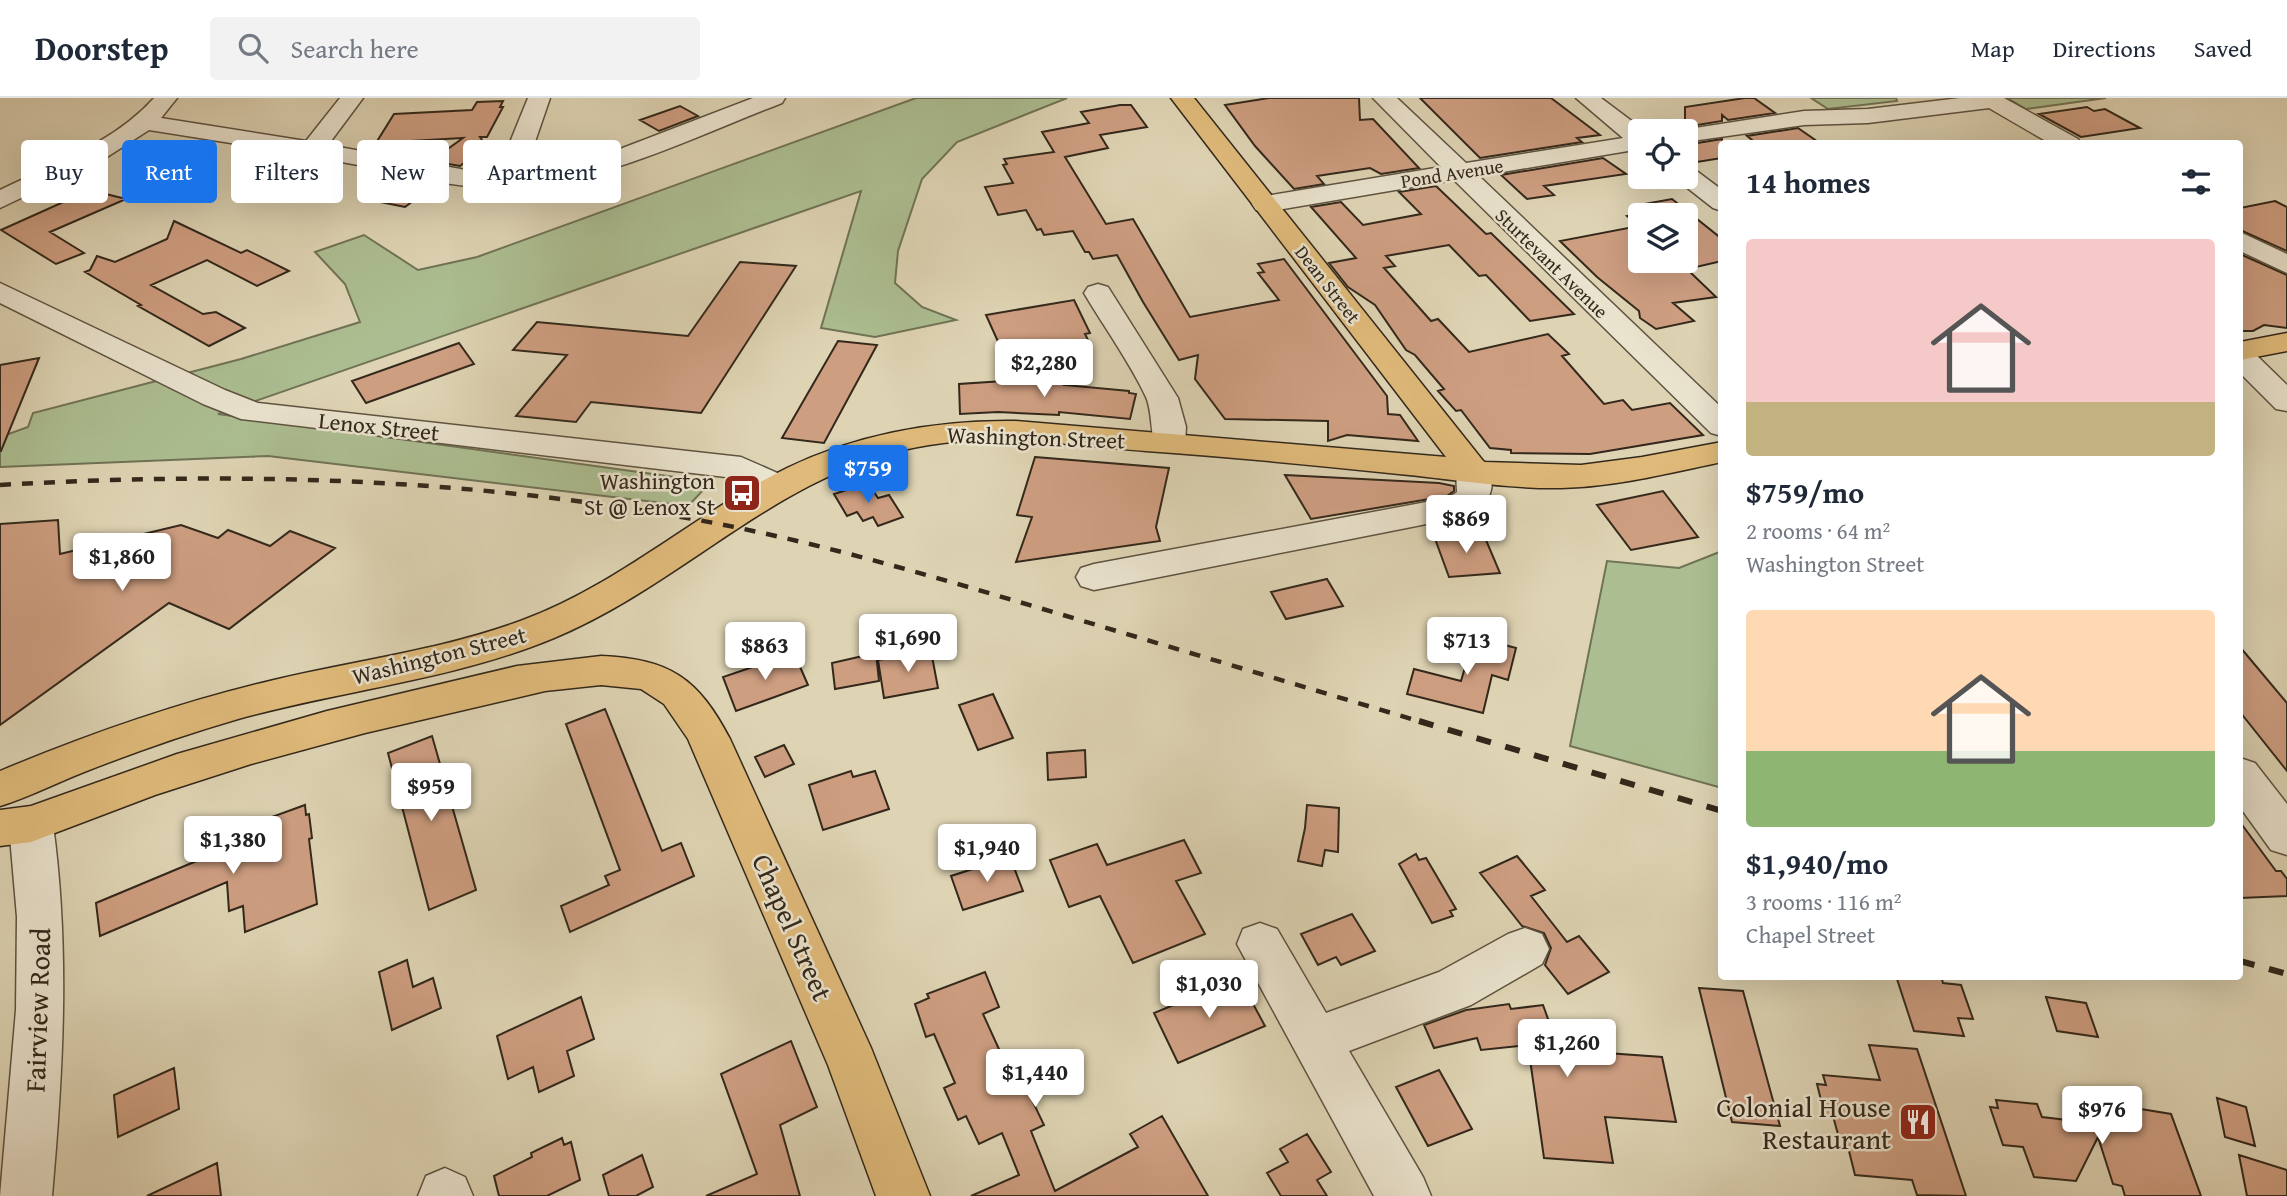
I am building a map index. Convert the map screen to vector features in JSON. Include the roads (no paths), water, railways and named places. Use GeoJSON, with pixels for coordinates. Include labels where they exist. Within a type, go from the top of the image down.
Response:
{"type":"FeatureCollection","features":[{"type":"Feature","properties":{"kind":"main road","name":"Dean Street"},"geometry":{"type":"LineString","coordinates":[[1182,98],[1473,470]]}},
{"type":"Feature","properties":{"kind":"main road"},"geometry":{"type":"LineString","coordinates":[[2243,353],[2287,342]]}},
{"type":"Feature","properties":{"kind":"main road","name":"Washington Street"},"geometry":{"type":"LineString","coordinates":[[0,789],[111,744],[214,711],[466,652],[536,630],[629,586],[779,487],[844,456],[933,434],[1011,431],[1169,442],[1537,476],[1592,475],[1718,453]]}},
{"type":"Feature","properties":{"kind":"main road","name":"Washington Street"},"geometry":{"type":"LineString","coordinates":[[10,831],[207,761],[412,706],[575,673],[631,672],[653,678]]}},
{"type":"Feature","properties":{"kind":"main road","name":"Chapel Street"},"geometry":{"type":"LineString","coordinates":[[653,678],[669,686],[685,700],[709,739],[844,1042],[903,1196]]}},
{"type":"Feature","properties":{"kind":"street"},"geometry":{"type":"LineString","coordinates":[[0,200],[98,152],[145,122],[166,98]]}},
{"type":"Feature","properties":{"kind":"street"},"geometry":{"type":"LineString","coordinates":[[320,140],[352,98]]}},
{"type":"Feature","properties":{"kind":"street"},"geometry":{"type":"LineString","coordinates":[[523,140],[539,98]]}},
{"type":"Feature","properties":{"kind":"street"},"geometry":{"type":"LineString","coordinates":[[621,155],[742,103],[774,98]]}},
{"type":"Feature","properties":{"kind":"street","name":"Sturtevant Avenue"},"geometry":{"type":"LineString","coordinates":[[1384,98],[1457,172],[1718,422]]}},
{"type":"Feature","properties":{"kind":"street"},"geometry":{"type":"LineString","coordinates":[[1587,98],[1628,130]]}},
{"type":"Feature","properties":{"kind":"street"},"geometry":{"type":"LineString","coordinates":[[1793,98],[1854,137]]}},
{"type":"Feature","properties":{"kind":"street"},"geometry":{"type":"LineString","coordinates":[[1698,133],[1804,118],[1868,116],[1993,101],[2062,140]]}},
{"type":"Feature","properties":{"kind":"street"},"geometry":{"type":"LineString","coordinates":[[145,122],[256,140]]}},
{"type":"Feature","properties":{"kind":"street","name":"Pond Avenue"},"geometry":{"type":"LineString","coordinates":[[1265,204],[1628,142]]}},
{"type":"Feature","properties":{"kind":"street"},"geometry":{"type":"LineString","coordinates":[[343,155],[463,177]]}},
{"type":"Feature","properties":{"kind":"street"},"geometry":{"type":"LineString","coordinates":[[1698,184],[1718,200]]}},
{"type":"Feature","properties":{"kind":"street"},"geometry":{"type":"LineString","coordinates":[[2243,242],[2287,265]]}},
{"type":"Feature","properties":{"kind":"street","name":"Lenox Street"},"geometry":{"type":"LineString","coordinates":[[0,292],[214,397],[252,412],[741,468],[779,487]]}},
{"type":"Feature","properties":{"kind":"street"},"geometry":{"type":"LineString","coordinates":[[1098,293],[1162,398],[1170,427],[1169,442]]}},
{"type":"Feature","properties":{"kind":"street"},"geometry":{"type":"LineString","coordinates":[[2243,357],[2287,402]]}},
{"type":"Feature","properties":{"kind":"street"},"geometry":{"type":"LineString","coordinates":[[1094,577],[1455,508],[1474,498],[1477,490],[1473,470]]}},
{"type":"Feature","properties":{"kind":"street"},"geometry":{"type":"LineString","coordinates":[[2243,779],[2287,838]]}},
{"type":"Feature","properties":{"kind":"street","name":"Fairview Road"},"geometry":{"type":"LineString","coordinates":[[10,831],[39,883],[41,1024],[25,1196]]}},
{"type":"Feature","properties":{"kind":"street"},"geometry":{"type":"LineString","coordinates":[[1260,944],[1404,1196]]}},
{"type":"Feature","properties":{"kind":"street"},"geometry":{"type":"LineString","coordinates":[[1315,1040],[1454,989],[1525,949]]}},
{"type":"Feature","properties":{"kind":"railway"},"geometry":{"type":"LineString","coordinates":[[0,485],[179,479],[358,482],[536,496],[625,508],[757,532],[885,563],[1425,723]]}},
{"type":"Feature","properties":{"kind":"railway"},"geometry":{"type":"LineString","coordinates":[[1419,721],[1718,810]]}},
{"type":"Feature","properties":{"kind":"railway"},"geometry":{"type":"LineString","coordinates":[[2243,962],[2287,974]]}},
{"type":"Feature","properties":{"kind":"place","name":"Washington St @ Lenox St"},"geometry":{"type":"Point","coordinates":[742,493]}},
{"type":"Feature","properties":{"kind":"place","name":"Colonial House Restaurant"},"geometry":{"type":"Point","coordinates":[1918,1122]}}]}
